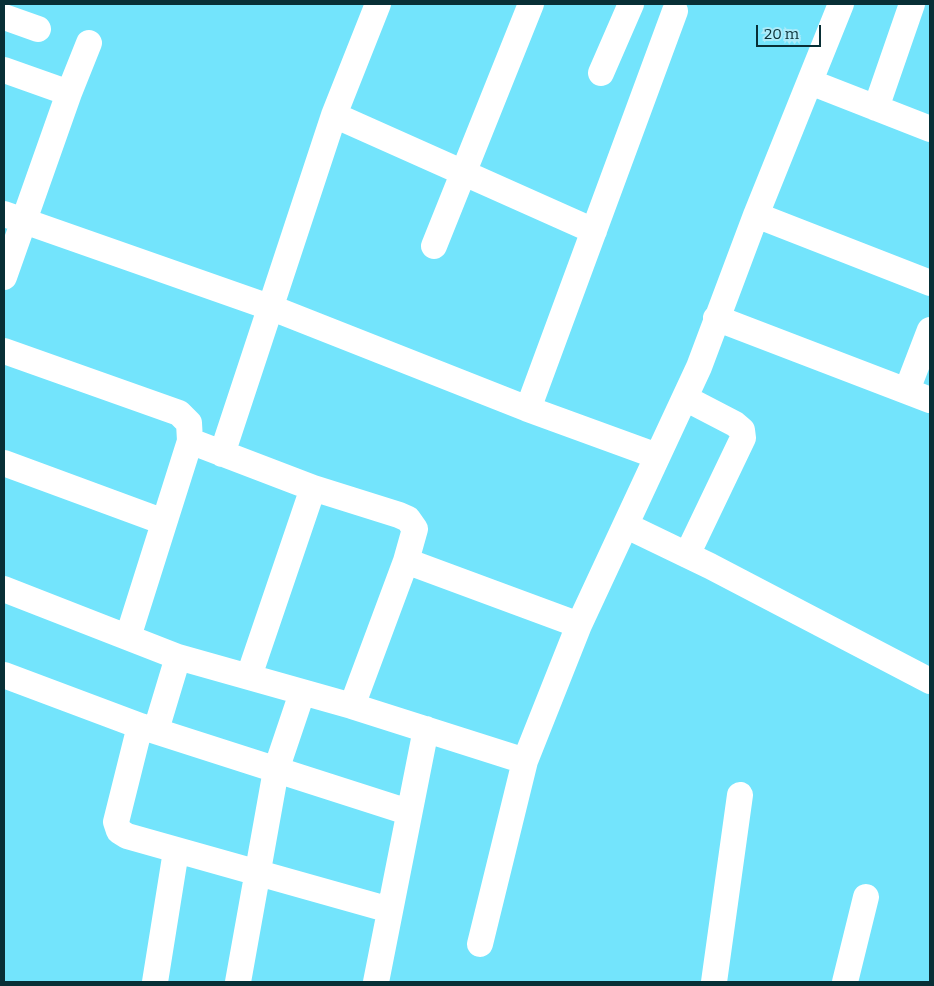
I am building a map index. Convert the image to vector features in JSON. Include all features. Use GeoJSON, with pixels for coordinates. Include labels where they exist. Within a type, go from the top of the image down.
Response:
{"type":"FeatureCollection","features":[{"type":"Feature","properties":{"kind":"street"},"geometry":{"type":"LineString","coordinates":[[222,454],[272,308],[334,115],[378,4]]}},
{"type":"Feature","properties":{"kind":"street"},"geometry":{"type":"LineString","coordinates":[[434,246],[531,4]]}},
{"type":"Feature","properties":{"kind":"street"},"geometry":{"type":"LineString","coordinates":[[601,73],[631,4]]}},
{"type":"Feature","properties":{"kind":"street"},"geometry":{"type":"LineString","coordinates":[[480,944],[525,761],[579,625],[699,367],[756,215],[841,4]]}},
{"type":"Feature","properties":{"kind":"street"},"geometry":{"type":"LineString","coordinates":[[876,108],[912,4]]}},
{"type":"Feature","properties":{"kind":"street"},"geometry":{"type":"LineString","coordinates":[[528,409],[675,11]]}},
{"type":"Feature","properties":{"kind":"street"},"geometry":{"type":"LineString","coordinates":[[4,17],[38,29]]}},
{"type":"Feature","properties":{"kind":"street"},"geometry":{"type":"LineString","coordinates":[[4,277],[14,218],[89,43]]}},
{"type":"Feature","properties":{"kind":"street"},"geometry":{"type":"LineString","coordinates":[[4,70],[68,93]]}},
{"type":"Feature","properties":{"kind":"street"},"geometry":{"type":"LineString","coordinates":[[810,82],[930,129]]}},
{"type":"Feature","properties":{"kind":"street"},"geometry":{"type":"LineString","coordinates":[[334,115],[594,231]]}},
{"type":"Feature","properties":{"kind":"street"},"geometry":{"type":"LineString","coordinates":[[756,215],[930,283]]}},
{"type":"Feature","properties":{"kind":"street"},"geometry":{"type":"LineString","coordinates":[[14,218],[272,308],[528,409],[657,456]]}},
{"type":"Feature","properties":{"kind":"street"},"geometry":{"type":"LineString","coordinates":[[716,318],[919,395],[930,330]]}},
{"type":"Feature","properties":{"kind":"street"},"geometry":{"type":"LineString","coordinates":[[4,351],[179,413],[189,423],[190,441],[128,637]]}},
{"type":"Feature","properties":{"kind":"street"},"geometry":{"type":"LineString","coordinates":[[685,398],[735,424],[742,430],[743,438],[687,555]]}},
{"type":"Feature","properties":{"kind":"street"},"geometry":{"type":"LineString","coordinates":[[190,441],[313,488],[408,519],[415,529],[406,561],[352,706]]}},
{"type":"Feature","properties":{"kind":"street"},"geometry":{"type":"LineString","coordinates":[[4,463],[164,522]]}},
{"type":"Feature","properties":{"kind":"street"},"geometry":{"type":"LineString","coordinates":[[249,676],[313,488]]}},
{"type":"Feature","properties":{"kind":"street"},"geometry":{"type":"LineString","coordinates":[[626,526],[687,555],[930,682]]}},
{"type":"Feature","properties":{"kind":"street"},"geometry":{"type":"LineString","coordinates":[[406,561],[579,625]]}},
{"type":"Feature","properties":{"kind":"street"},"geometry":{"type":"LineString","coordinates":[[4,591],[178,657],[352,706],[525,761]]}},
{"type":"Feature","properties":{"kind":"street"},"geometry":{"type":"LineString","coordinates":[[178,657],[148,728],[116,822],[119,831],[126,836],[176,851],[390,910]]}},
{"type":"Feature","properties":{"kind":"street"},"geometry":{"type":"LineString","coordinates":[[4,675],[148,728],[408,812]]}},
{"type":"Feature","properties":{"kind":"street"},"geometry":{"type":"LineString","coordinates":[[238,982],[276,770],[302,693]]}},
{"type":"Feature","properties":{"kind":"street"},"geometry":{"type":"LineString","coordinates":[[376,982],[408,812],[426,729]]}},
{"type":"Feature","properties":{"kind":"street"},"geometry":{"type":"LineString","coordinates":[[714,982],[740,795]]}},
{"type":"Feature","properties":{"kind":"street"},"geometry":{"type":"LineString","coordinates":[[155,982],[176,851]]}},
{"type":"Feature","properties":{"kind":"street"},"geometry":{"type":"LineString","coordinates":[[845,982],[866,897]]}}]}
